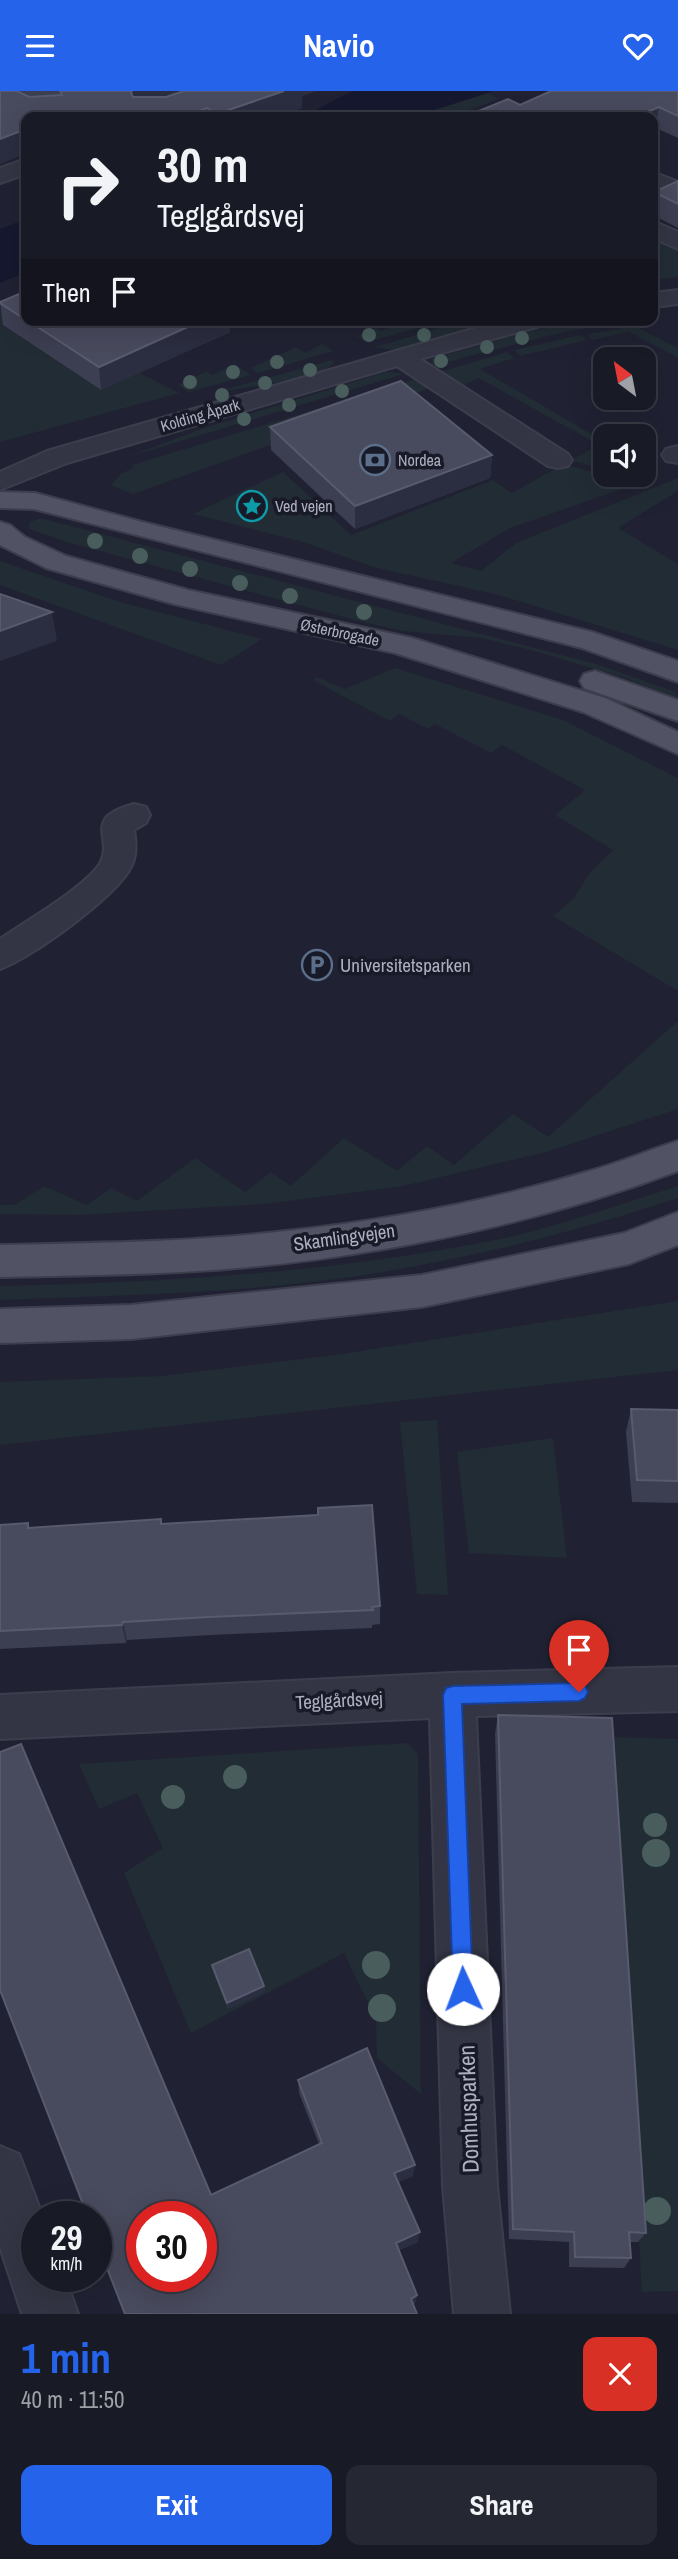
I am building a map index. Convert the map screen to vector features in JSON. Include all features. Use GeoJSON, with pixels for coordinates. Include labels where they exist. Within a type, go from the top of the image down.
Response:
{"type":"FeatureCollection","features":[{"type":"Feature","properties":{"kind":"main road"},"geometry":{"type":"LineString","coordinates":[[0,500],[35,501],[137,529],[592,641],[678,672]]}},
{"type":"Feature","properties":{"kind":"main road","name":"Østerbrogade"},"geometry":{"type":"LineString","coordinates":[[0,531],[15,543],[56,562],[184,598],[401,645],[594,705],[678,744]]}},
{"type":"Feature","properties":{"kind":"main road"},"geometry":{"type":"LineString","coordinates":[[401,645],[483,649],[590,679],[678,711]]}},
{"type":"Feature","properties":{"kind":"main road","name":"Skamlingvejen"},"geometry":{"type":"LineString","coordinates":[[0,1261],[167,1256],[327,1242],[496,1211],[642,1170],[678,1156]]}},
{"type":"Feature","properties":{"kind":"main road"},"geometry":{"type":"LineString","coordinates":[[0,1326],[131,1322],[422,1291],[629,1248],[678,1228]]}},
{"type":"Feature","properties":{"kind":"street"},"geometry":{"type":"LineString","coordinates":[[0,176],[21,168]]}},
{"type":"Feature","properties":{"kind":"street"},"geometry":{"type":"LineString","coordinates":[[658,181],[673,188],[658,196]]}},
{"type":"Feature","properties":{"kind":"street"},"geometry":{"type":"LineString","coordinates":[[658,231],[678,242]]}},
{"type":"Feature","properties":{"kind":"street","name":"Kolding Åpark"},"geometry":{"type":"LineString","coordinates":[[0,482],[57,457],[513,326]]}},
{"type":"Feature","properties":{"kind":"street"},"geometry":{"type":"LineString","coordinates":[[402,356],[422,373],[558,460]]}},
{"type":"Feature","properties":{"kind":"street"},"geometry":{"type":"LineString","coordinates":[[0,956],[90,891],[114,868],[120,844],[117,826],[134,815]]}},
{"type":"Feature","properties":{"kind":"street"},"geometry":{"type":"LineString","coordinates":[[629,1248],[678,1237]]}},
{"type":"Feature","properties":{"kind":"street","name":"Teglgårdsvej"},"geometry":{"type":"LineString","coordinates":[[0,1717],[453,1695],[678,1689]]}},
{"type":"Feature","properties":{"kind":"street","name":"Domhusparken"},"geometry":{"type":"LineString","coordinates":[[453,1695],[470,2186],[482,2314]]}},
{"type":"Feature","properties":{"kind":"street"},"geometry":{"type":"LineString","coordinates":[[0,2173],[21,2231]]}},
{"type":"Feature","properties":{"kind":"street"},"geometry":{"type":"LineString","coordinates":[[42,2292],[50,2314]]}},
{"type":"Feature","properties":{"kind":"shaded area"},"geometry":{"type":"Polygon","coordinates":[[[488,93],[499,99],[463,112],[428,112],[488,93]]]}},
{"type":"Feature","properties":{"kind":"shaded area"},"geometry":{"type":"Polygon","coordinates":[[[658,237],[678,247],[678,277],[658,279],[658,237]]]}},
{"type":"Feature","properties":{"kind":"shaded area"},"geometry":{"type":"Polygon","coordinates":[[[21,297],[21,302],[4,326],[101,390],[140,373],[179,393],[0,442],[0,307],[21,297]]]}},
{"type":"Feature","properties":{"kind":"shaded area"},"geometry":{"type":"Polygon","coordinates":[[[393,326],[424,326],[367,342],[357,336],[375,328],[381,331],[393,326]]]}},
{"type":"Feature","properties":{"kind":"shaded area"},"geometry":{"type":"Polygon","coordinates":[[[447,326],[479,326],[393,350],[375,347],[447,326]]]}},
{"type":"Feature","properties":{"kind":"shaded area"},"geometry":{"type":"Polygon","coordinates":[[[553,326],[600,326],[563,332],[432,366],[431,359],[553,326]]]}},
{"type":"Feature","properties":{"kind":"shaded area"},"geometry":{"type":"Polygon","coordinates":[[[635,326],[678,348],[678,358],[629,332],[592,340],[588,334],[635,326]]]}},
{"type":"Feature","properties":{"kind":"shaded area"},"geometry":{"type":"Polygon","coordinates":[[[580,335],[587,340],[520,356],[515,350],[580,335]]]}},
{"type":"Feature","properties":{"kind":"shaded area"},"geometry":{"type":"Polygon","coordinates":[[[322,344],[333,351],[258,373],[251,368],[296,347],[305,353],[322,344]]]}},
{"type":"Feature","properties":{"kind":"shaded area"},"geometry":{"type":"Polygon","coordinates":[[[507,352],[514,358],[480,369],[593,435],[593,442],[479,378],[461,386],[440,372],[507,352]]]}},
{"type":"Feature","properties":{"kind":"shaded area"},"geometry":{"type":"Polygon","coordinates":[[[332,360],[334,363],[314,373],[279,382],[216,392],[332,360]]]}},
{"type":"Feature","properties":{"kind":"shaded area"},"geometry":{"type":"Polygon","coordinates":[[[235,364],[251,375],[188,392],[178,385],[207,371],[212,375],[235,364]]]}},
{"type":"Feature","properties":{"kind":"shaded area"},"geometry":{"type":"Polygon","coordinates":[[[386,372],[404,374],[124,458],[204,428],[386,372]]]}},
{"type":"Feature","properties":{"kind":"shaded area"},"geometry":{"type":"Polygon","coordinates":[[[416,379],[430,388],[133,494],[111,485],[121,474],[133,468],[132,465],[416,379]]]}},
{"type":"Feature","properties":{"kind":"shaded area"},"geometry":{"type":"Polygon","coordinates":[[[593,448],[593,466],[571,460],[593,448]]]}},
{"type":"Feature","properties":{"kind":"shaded area"},"geometry":{"type":"Polygon","coordinates":[[[564,464],[593,472],[593,487],[626,487],[510,528],[451,563],[481,571],[516,543],[678,478],[678,491],[618,528],[678,564],[678,650],[499,595],[377,568],[303,542],[193,514],[283,472],[351,535],[493,480],[512,493],[564,464]]]}},
{"type":"Feature","properties":{"kind":"shaded area"},"geometry":{"type":"Polygon","coordinates":[[[40,518],[596,664],[676,692],[678,700],[626,678],[531,650],[481,638],[403,631],[351,619],[67,542],[29,529],[30,522],[40,518]]]}},
{"type":"Feature","properties":{"kind":"shaded area"},"geometry":{"type":"Polygon","coordinates":[[[0,561],[120,602],[262,639],[221,665],[0,585],[0,561]]]}},
{"type":"Feature","properties":{"kind":"shaded area"},"geometry":{"type":"Polygon","coordinates":[[[395,668],[563,720],[678,778],[678,991],[553,916],[574,898],[590,872],[613,850],[555,815],[585,790],[502,745],[491,753],[435,724],[428,729],[399,714],[390,721],[313,680],[317,677],[345,689],[395,668]]]}},
{"type":"Feature","properties":{"kind":"shaded area"},"geometry":{"type":"Polygon","coordinates":[[[678,1021],[678,1109],[546,1152],[403,1186],[265,1204],[78,1215],[0,1214],[0,1205],[15,1205],[44,1186],[87,1205],[111,1188],[137,1201],[195,1158],[245,1192],[271,1172],[291,1186],[344,1138],[397,1171],[427,1146],[454,1165],[513,1114],[548,1137],[678,1021]]]}},
{"type":"Feature","properties":{"kind":"shaded area"},"geometry":{"type":"Polygon","coordinates":[[[678,1186],[678,1198],[512,1245],[429,1264],[344,1278],[215,1291],[0,1300],[0,1286],[249,1274],[372,1261],[433,1251],[541,1229],[678,1186]]]}},
{"type":"Feature","properties":{"kind":"shaded area"},"geometry":{"type":"Polygon","coordinates":[[[678,1301],[678,1370],[0,1445],[0,1382],[161,1376],[342,1354],[678,1301]]]}},
{"type":"Feature","properties":{"kind":"shaded area"},"geometry":{"type":"Polygon","coordinates":[[[437,1420],[448,1595],[417,1594],[400,1422],[437,1420]]]}},
{"type":"Feature","properties":{"kind":"shaded area"},"geometry":{"type":"Polygon","coordinates":[[[553,1438],[567,1558],[469,1553],[457,1452],[553,1438]]]}},
{"type":"Feature","properties":{"kind":"shaded area"},"geometry":{"type":"Polygon","coordinates":[[[611,1737],[678,1739],[678,2291],[642,2292],[611,1737]]]}},
{"type":"Feature","properties":{"kind":"shaded area"},"geometry":{"type":"Polygon","coordinates":[[[408,1743],[418,1754],[421,2094],[377,2058],[376,2019],[344,1953],[191,2033],[124,1873],[163,1848],[137,1793],[99,1809],[79,1764],[408,1743]]]}},
{"type":"Feature","properties":{"kind":"water"},"geometry":{"type":"Polygon","coordinates":[[[352,91],[494,91],[428,112],[312,112],[352,91]]]}},
{"type":"Feature","properties":{"kind":"water"},"geometry":{"type":"Polygon","coordinates":[[[21,221],[21,274],[0,283],[0,229],[21,221]]]}},
{"type":"Feature","properties":{"kind":"building"},"geometry":{"type":"Polygon","coordinates":[[[0,91],[17,91],[29,97],[62,95],[60,91],[132,91],[133,97],[166,97],[184,91],[284,91],[223,112],[214,112],[207,108],[196,112],[21,112],[21,131],[0,139],[0,91]]]}},
{"type":"Feature","properties":{"kind":"building"},"geometry":{"type":"Polygon","coordinates":[[[551,91],[678,91],[678,116],[659,107],[647,112],[476,112],[508,99],[520,105],[551,91]]]}},
{"type":"Feature","properties":{"kind":"building"},"geometry":{"type":"Polygon","coordinates":[[[678,181],[678,204],[658,194],[658,190],[678,181]]]}},
{"type":"Feature","properties":{"kind":"building"},"geometry":{"type":"Polygon","coordinates":[[[21,293],[21,317],[0,303],[21,293]]]}},
{"type":"Feature","properties":{"kind":"building"},"geometry":{"type":"Polygon","coordinates":[[[36,326],[190,326],[99,367],[36,326]]]}},
{"type":"Feature","properties":{"kind":"building","name":"Nordea"},"geometry":{"type":"Polygon","coordinates":[[[401,381],[492,455],[355,506],[270,427],[401,381]]]}},
{"type":"Feature","properties":{"kind":"building"},"geometry":{"type":"Polygon","coordinates":[[[0,594],[52,612],[0,631],[0,594]]]}},
{"type":"Feature","properties":{"kind":"building"},"geometry":{"type":"Polygon","coordinates":[[[631,1409],[678,1410],[678,1481],[637,1480],[631,1409]]]}},
{"type":"Feature","properties":{"kind":"building"},"geometry":{"type":"Polygon","coordinates":[[[372,1505],[380,1606],[372,1607],[373,1610],[209,1617],[123,1622],[122,1625],[0,1631],[0,1525],[28,1523],[28,1528],[161,1519],[161,1524],[318,1515],[318,1508],[372,1505]]]}},
{"type":"Feature","properties":{"kind":"building"},"geometry":{"type":"Polygon","coordinates":[[[498,1715],[612,1718],[646,2233],[629,2232],[631,2258],[575,2257],[574,2232],[513,2229],[498,1715]]]}},
{"type":"Feature","properties":{"kind":"building"},"geometry":{"type":"Polygon","coordinates":[[[21,1744],[211,2195],[322,2143],[298,2080],[367,2048],[415,2165],[394,2173],[420,2232],[396,2243],[417,2295],[411,2299],[417,2314],[125,2314],[112,2281],[112,2201],[82,2201],[0,1990],[0,1752],[21,1744]]]}},
{"type":"Feature","properties":{"kind":"building"},"geometry":{"type":"Polygon","coordinates":[[[249,1949],[264,1986],[227,2003],[212,1965],[249,1949]]]}},
{"type":"Feature","properties":{"kind":"place","name":"Nordea"},"geometry":{"type":"Point","coordinates":[375,460]}},
{"type":"Feature","properties":{"kind":"place","name":"Ved vejen"},"geometry":{"type":"Point","coordinates":[252,506]}},
{"type":"Feature","properties":{"kind":"place","name":"Universitetsparken"},"geometry":{"type":"Point","coordinates":[317,965]}},
{"type":"Feature","properties":{"kind":"route"},"geometry":{"type":"LineString","coordinates":[[463,1989],[453,1695],[579,1692]]}}]}
